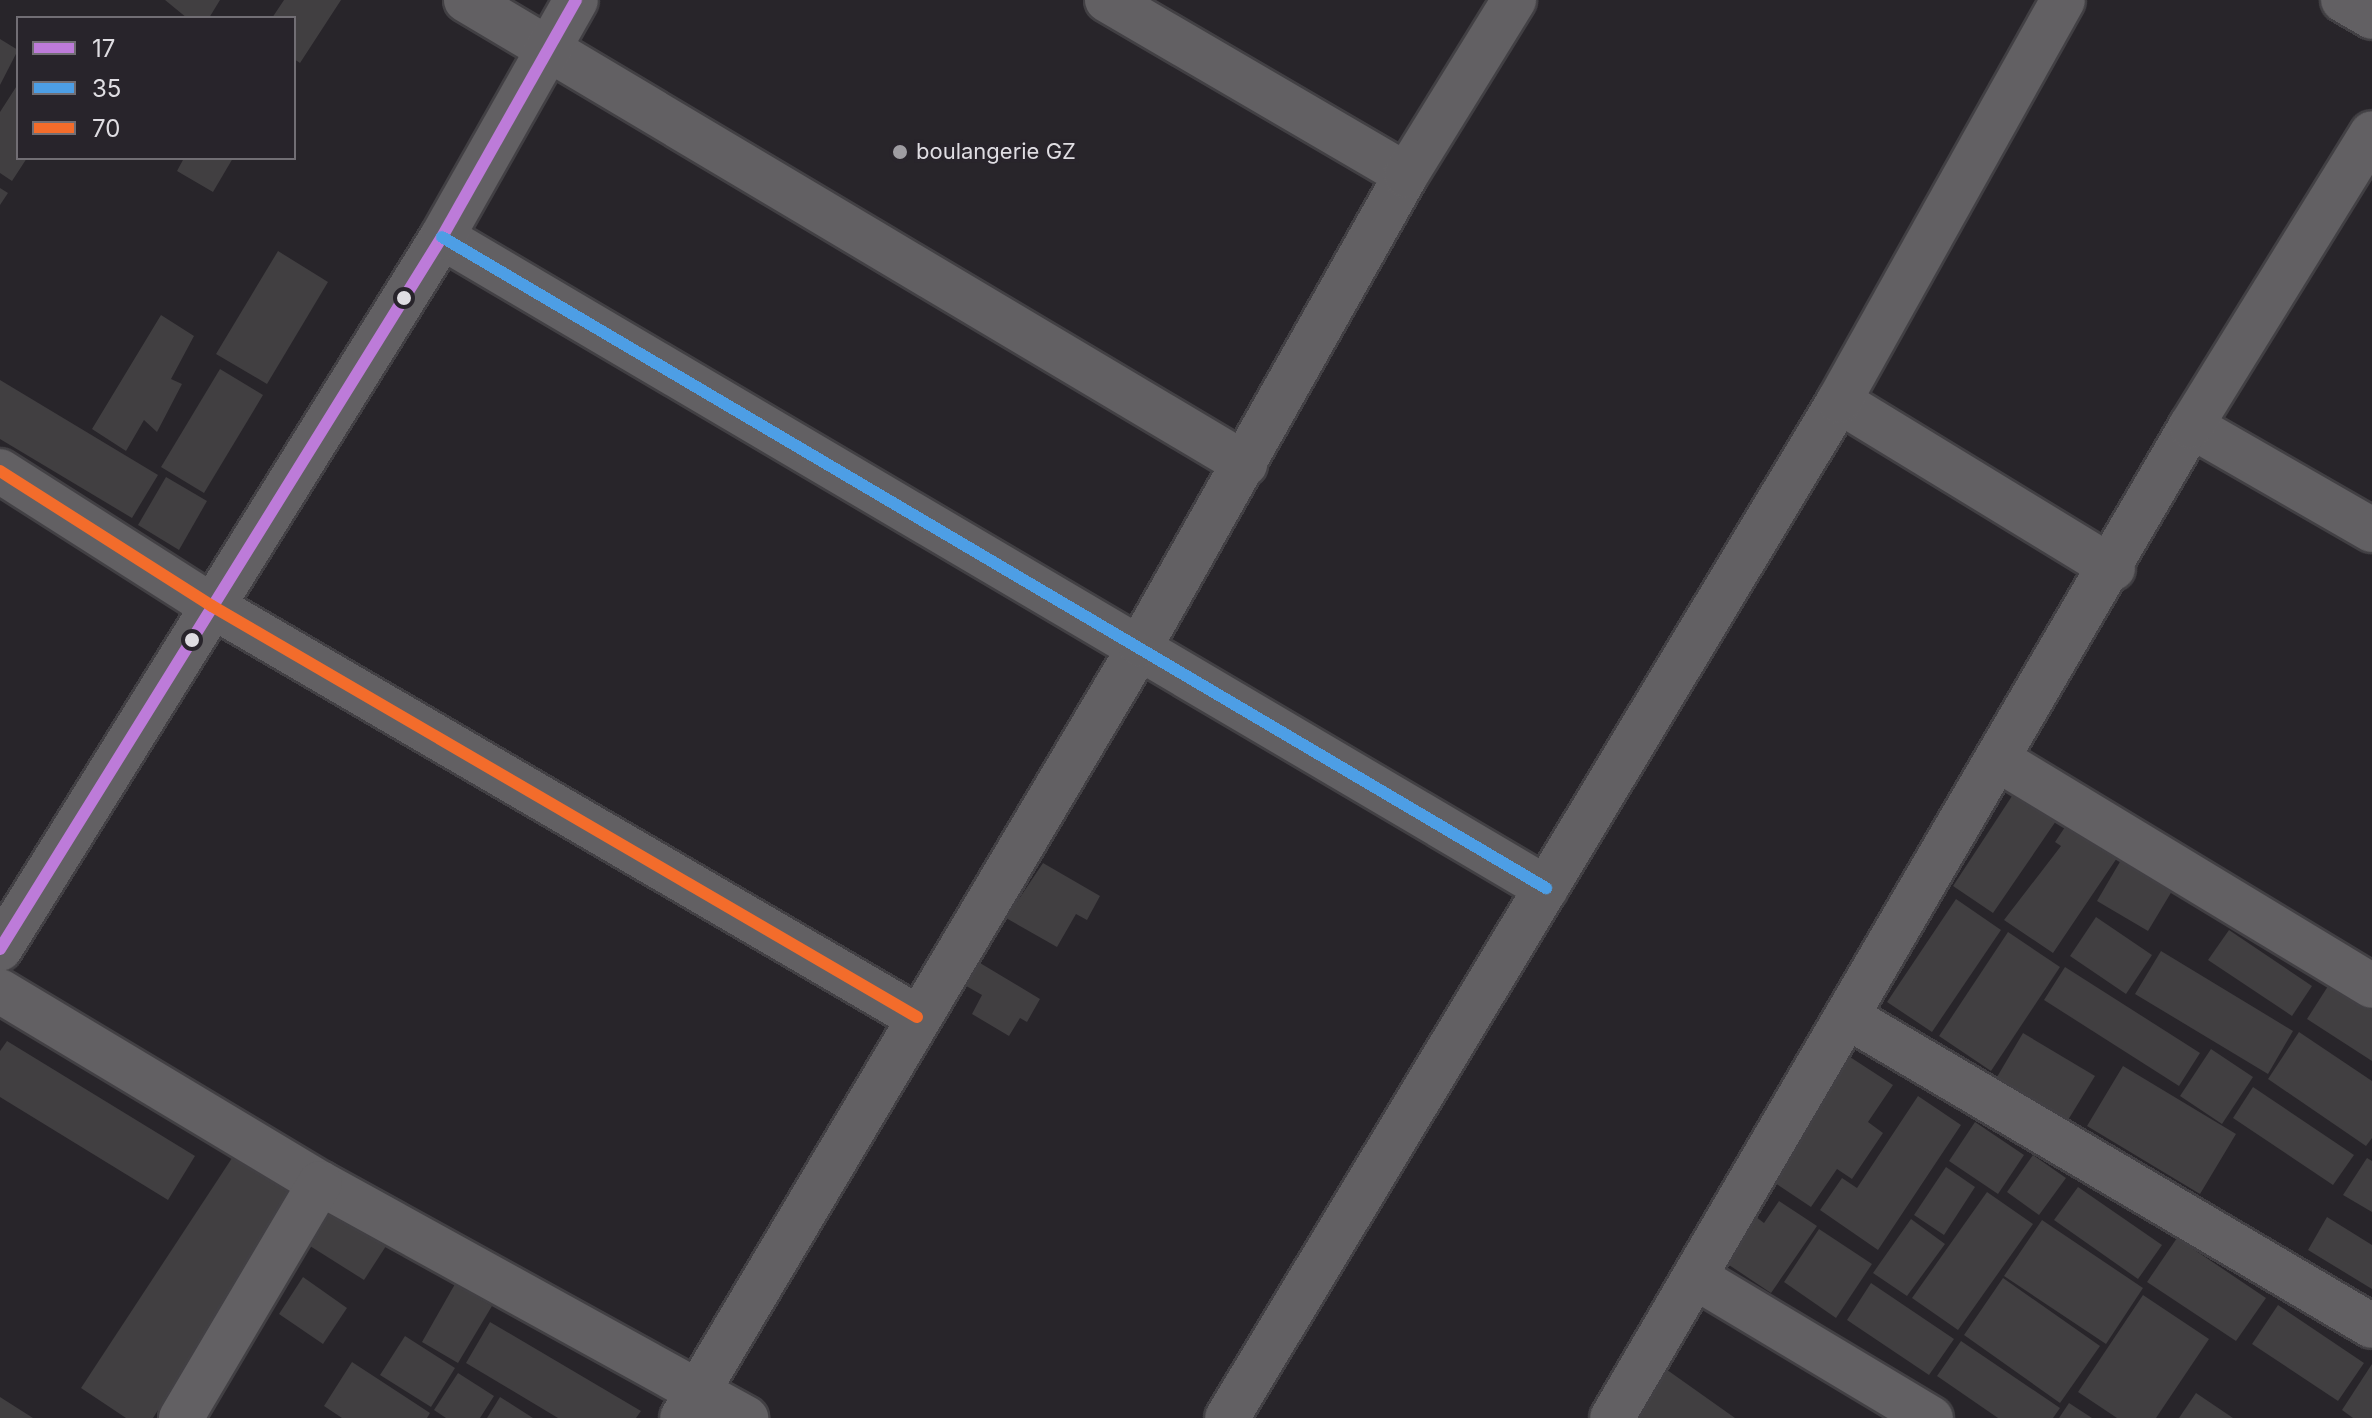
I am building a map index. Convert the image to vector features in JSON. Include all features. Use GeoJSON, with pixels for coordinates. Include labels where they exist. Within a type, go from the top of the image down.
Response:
{"type":"FeatureCollection","features":[{"type":"Feature","properties":{"kind":"street"},"geometry":{"type":"LineString","coordinates":[[466,0],[548,46],[1245,464]]}},
{"type":"Feature","properties":{"kind":"street"},"geometry":{"type":"LineString","coordinates":[[0,949],[442,237],[576,0]]}},
{"type":"Feature","properties":{"kind":"street"},"geometry":{"type":"LineString","coordinates":[[1107,0],[1406,175]]}},
{"type":"Feature","properties":{"kind":"street"},"geometry":{"type":"LineString","coordinates":[[691,1403],[917,1017],[1141,645],[1406,175],[1514,0]]}},
{"type":"Feature","properties":{"kind":"street"},"geometry":{"type":"LineString","coordinates":[[1227,1418],[1839,401],[2063,0]]}},
{"type":"Feature","properties":{"kind":"street"},"geometry":{"type":"LineString","coordinates":[[2343,0],[2372,17]]}},
{"type":"Feature","properties":{"kind":"street"},"geometry":{"type":"LineString","coordinates":[[1612,1418],[2113,568],[2191,426],[2372,133]]}},
{"type":"Feature","properties":{"kind":"street"},"geometry":{"type":"LineString","coordinates":[[442,237],[1141,645],[1546,888]]}},
{"type":"Feature","properties":{"kind":"street"},"geometry":{"type":"LineString","coordinates":[[1839,401],[2113,568]]}},
{"type":"Feature","properties":{"kind":"street"},"geometry":{"type":"LineString","coordinates":[[2191,426],[2372,530]]}},
{"type":"Feature","properties":{"kind":"street"},"geometry":{"type":"LineString","coordinates":[[0,471],[212,606],[917,1017]]}},
{"type":"Feature","properties":{"kind":"street"},"geometry":{"type":"LineString","coordinates":[[1999,760],[2372,986]]}},
{"type":"Feature","properties":{"kind":"street"},"geometry":{"type":"LineString","coordinates":[[0,991],[691,1403],[746,1418]]}},
{"type":"Feature","properties":{"kind":"street"},"geometry":{"type":"LineString","coordinates":[[1848,1017],[2372,1326]]}},
{"type":"Feature","properties":{"kind":"street"},"geometry":{"type":"LineString","coordinates":[[181,1418],[320,1183]]}},
{"type":"Feature","properties":{"kind":"street"},"geometry":{"type":"LineString","coordinates":[[1695,1277],[1931,1418]]}},
{"type":"Feature","properties":{"kind":"building"},"geometry":{"type":"Polygon","coordinates":[[[165,0],[220,0],[210,16],[185,16],[165,0]]]}},
{"type":"Feature","properties":{"kind":"building"},"geometry":{"type":"Polygon","coordinates":[[[284,0],[341,0],[300,63],[296,60],[296,16],[273,16],[284,0]]]}},
{"type":"Feature","properties":{"kind":"building"},"geometry":{"type":"Polygon","coordinates":[[[0,39],[16,49],[16,54],[0,85],[0,39]]]}},
{"type":"Feature","properties":{"kind":"building"},"geometry":{"type":"Polygon","coordinates":[[[16,87],[16,160],[26,160],[12,181],[0,173],[0,112],[16,87]]]}},
{"type":"Feature","properties":{"kind":"building"},"geometry":{"type":"Polygon","coordinates":[[[183,160],[232,160],[213,192],[177,171],[183,160]]]}},
{"type":"Feature","properties":{"kind":"building"},"geometry":{"type":"Polygon","coordinates":[[[0,188],[8,193],[0,205],[0,188]]]}},
{"type":"Feature","properties":{"kind":"building"},"geometry":{"type":"Polygon","coordinates":[[[278,251],[328,282],[267,384],[216,354],[278,251]]]}},
{"type":"Feature","properties":{"kind":"building"},"geometry":{"type":"Polygon","coordinates":[[[161,315],[194,336],[171,379],[182,384],[157,432],[144,420],[126,451],[92,429],[161,315]]]}},
{"type":"Feature","properties":{"kind":"building"},"geometry":{"type":"Polygon","coordinates":[[[220,369],[263,395],[204,493],[161,467],[220,369]]]}},
{"type":"Feature","properties":{"kind":"building"},"geometry":{"type":"Polygon","coordinates":[[[0,380],[158,475],[132,518],[0,439],[0,380]]]}},
{"type":"Feature","properties":{"kind":"building"},"geometry":{"type":"Polygon","coordinates":[[[166,477],[207,501],[179,550],[138,525],[166,477]]]}},
{"type":"Feature","properties":{"kind":"building"},"geometry":{"type":"Polygon","coordinates":[[[2014,793],[2056,821],[1993,913],[1953,886],[2014,793]]]}},
{"type":"Feature","properties":{"kind":"building"},"geometry":{"type":"Polygon","coordinates":[[[2069,821],[2119,855],[2053,953],[2004,920],[2061,846],[2055,842],[2069,821]]]}},
{"type":"Feature","properties":{"kind":"building"},"geometry":{"type":"Polygon","coordinates":[[[2121,860],[2172,891],[2148,931],[2097,901],[2121,860]]]}},
{"type":"Feature","properties":{"kind":"building"},"geometry":{"type":"Polygon","coordinates":[[[1043,863],[1100,896],[1087,920],[1076,914],[1057,947],[1006,918],[1043,863]]]}},
{"type":"Feature","properties":{"kind":"building"},"geometry":{"type":"Polygon","coordinates":[[[1956,899],[2001,930],[1932,1032],[1887,1002],[1956,899]]]}},
{"type":"Feature","properties":{"kind":"building"},"geometry":{"type":"Polygon","coordinates":[[[2096,917],[2152,955],[2126,994],[2070,956],[2096,917]]]}},
{"type":"Feature","properties":{"kind":"building"},"geometry":{"type":"Polygon","coordinates":[[[2229,930],[2312,986],[2292,1016],[2208,960],[2229,930]]]}},
{"type":"Feature","properties":{"kind":"building"},"geometry":{"type":"Polygon","coordinates":[[[2008,932],[2060,967],[1991,1071],[1939,1036],[2008,932]]]}},
{"type":"Feature","properties":{"kind":"building"},"geometry":{"type":"Polygon","coordinates":[[[2161,951],[2293,1031],[2268,1074],[2135,994],[2161,951]]]}},
{"type":"Feature","properties":{"kind":"building"},"geometry":{"type":"Polygon","coordinates":[[[975,960],[1040,999],[1027,1022],[1020,1018],[1009,1036],[972,1014],[982,995],[961,983],[975,960]]]}},
{"type":"Feature","properties":{"kind":"building"},"geometry":{"type":"Polygon","coordinates":[[[2065,967],[2200,1053],[2179,1086],[2044,1000],[2065,967]]]}},
{"type":"Feature","properties":{"kind":"building"},"geometry":{"type":"Polygon","coordinates":[[[2330,983],[2372,1010],[2372,1061],[2307,1019],[2330,983]]]}},
{"type":"Feature","properties":{"kind":"building"},"geometry":{"type":"Polygon","coordinates":[[[2299,1032],[2372,1081],[2372,1138],[2366,1146],[2268,1079],[2299,1032]]]}},
{"type":"Feature","properties":{"kind":"building"},"geometry":{"type":"Polygon","coordinates":[[[2023,1033],[2095,1076],[2068,1120],[1997,1077],[2023,1033]]]}},
{"type":"Feature","properties":{"kind":"building"},"geometry":{"type":"Polygon","coordinates":[[[7,1041],[195,1156],[168,1200],[0,1097],[0,1051],[7,1041]]]}},
{"type":"Feature","properties":{"kind":"building"},"geometry":{"type":"Polygon","coordinates":[[[2211,1049],[2253,1077],[2222,1124],[2180,1096],[2211,1049]]]}},
{"type":"Feature","properties":{"kind":"building"},"geometry":{"type":"Polygon","coordinates":[[[1850,1057],[1893,1085],[1868,1122],[1883,1133],[1852,1179],[1837,1169],[1811,1207],[1769,1179],[1850,1057]]]}},
{"type":"Feature","properties":{"kind":"building"},"geometry":{"type":"Polygon","coordinates":[[[2123,1066],[2236,1134],[2200,1194],[2087,1126],[2123,1066]]]}},
{"type":"Feature","properties":{"kind":"building"},"geometry":{"type":"Polygon","coordinates":[[[2253,1087],[2354,1155],[2333,1185],[2233,1118],[2253,1087]]]}},
{"type":"Feature","properties":{"kind":"building"},"geometry":{"type":"Polygon","coordinates":[[[1918,1096],[1961,1125],[1878,1250],[1820,1210],[1842,1178],[1857,1188],[1918,1096]]]}},
{"type":"Feature","properties":{"kind":"building"},"geometry":{"type":"Polygon","coordinates":[[[1975,1122],[2024,1155],[1998,1194],[1949,1161],[1975,1122]]]}},
{"type":"Feature","properties":{"kind":"building"},"geometry":{"type":"Polygon","coordinates":[[[236,1152],[296,1195],[153,1418],[126,1418],[81,1388],[236,1152]]]}},
{"type":"Feature","properties":{"kind":"building"},"geometry":{"type":"Polygon","coordinates":[[[2033,1155],[2066,1178],[2039,1215],[2007,1192],[2033,1155]]]}},
{"type":"Feature","properties":{"kind":"building"},"geometry":{"type":"Polygon","coordinates":[[[2367,1158],[2372,1161],[2372,1212],[2343,1195],[2367,1158]]]}},
{"type":"Feature","properties":{"kind":"building"},"geometry":{"type":"Polygon","coordinates":[[[1946,1167],[1975,1187],[1944,1235],[1914,1215],[1946,1167]]]}},
{"type":"Feature","properties":{"kind":"building"},"geometry":{"type":"Polygon","coordinates":[[[2078,1187],[2162,1245],[2138,1279],[2054,1220],[2078,1187]]]}},
{"type":"Feature","properties":{"kind":"building"},"geometry":{"type":"Polygon","coordinates":[[[1987,1192],[2033,1224],[1958,1330],[1912,1298],[1987,1192]]]}},
{"type":"Feature","properties":{"kind":"building"},"geometry":{"type":"Polygon","coordinates":[[[1779,1201],[1817,1226],[1771,1293],[1717,1257],[1748,1211],[1764,1223],[1779,1201]]]}},
{"type":"Feature","properties":{"kind":"building"},"geometry":{"type":"Polygon","coordinates":[[[334,1208],[388,1243],[364,1280],[310,1246],[334,1208]]]}},
{"type":"Feature","properties":{"kind":"building"},"geometry":{"type":"Polygon","coordinates":[[[2327,1217],[2372,1245],[2372,1289],[2308,1250],[2327,1217]]]}},
{"type":"Feature","properties":{"kind":"building"},"geometry":{"type":"Polygon","coordinates":[[[1911,1219],[1945,1244],[1907,1296],[1873,1273],[1911,1219]]]}},
{"type":"Feature","properties":{"kind":"building"},"geometry":{"type":"Polygon","coordinates":[[[2042,1220],[2143,1288],[2106,1344],[2004,1276],[2042,1220]]]}},
{"type":"Feature","properties":{"kind":"building"},"geometry":{"type":"Polygon","coordinates":[[[1819,1229],[1872,1264],[1836,1318],[1784,1282],[1819,1229]]]}},
{"type":"Feature","properties":{"kind":"building"},"geometry":{"type":"Polygon","coordinates":[[[2177,1238],[2266,1298],[2236,1341],[2147,1282],[2177,1238]]]}},
{"type":"Feature","properties":{"kind":"building"},"geometry":{"type":"Polygon","coordinates":[[[303,1277],[347,1308],[323,1344],[279,1314],[303,1277]]]}},
{"type":"Feature","properties":{"kind":"building"},"geometry":{"type":"Polygon","coordinates":[[[2003,1278],[2100,1346],[2060,1403],[1964,1335],[2003,1278]]]}},
{"type":"Feature","properties":{"kind":"building"},"geometry":{"type":"Polygon","coordinates":[[[1871,1283],[1954,1339],[1929,1375],[1847,1320],[1871,1283]]]}},
{"type":"Feature","properties":{"kind":"building"},"geometry":{"type":"Polygon","coordinates":[[[455,1284],[492,1306],[458,1363],[422,1342],[455,1284]]]}},
{"type":"Feature","properties":{"kind":"building"},"geometry":{"type":"Polygon","coordinates":[[[2143,1295],[2209,1339],[2156,1418],[2117,1418],[2078,1392],[2143,1295]]]}},
{"type":"Feature","properties":{"kind":"building"},"geometry":{"type":"Polygon","coordinates":[[[2278,1305],[2364,1363],[2338,1401],[2252,1344],[2278,1305]]]}},
{"type":"Feature","properties":{"kind":"building"},"geometry":{"type":"Polygon","coordinates":[[[490,1322],[641,1411],[636,1418],[558,1418],[466,1363],[490,1322]]]}},
{"type":"Feature","properties":{"kind":"building"},"geometry":{"type":"Polygon","coordinates":[[[405,1336],[455,1368],[431,1407],[380,1375],[405,1336]]]}},
{"type":"Feature","properties":{"kind":"building"},"geometry":{"type":"Polygon","coordinates":[[[1961,1341],[2060,1408],[2053,1418],[1998,1418],[1937,1376],[1961,1341]]]}},
{"type":"Feature","properties":{"kind":"building"},"geometry":{"type":"Polygon","coordinates":[[[352,1362],[430,1413],[427,1418],[342,1418],[324,1406],[352,1362]]]}},
{"type":"Feature","properties":{"kind":"building"},"geometry":{"type":"Polygon","coordinates":[[[2372,1364],[2372,1418],[2353,1418],[2342,1410],[2372,1364]]]}},
{"type":"Feature","properties":{"kind":"building"},"geometry":{"type":"Polygon","coordinates":[[[1663,1367],[1735,1418],[1628,1418],[1663,1367]]]}},
{"type":"Feature","properties":{"kind":"building"},"geometry":{"type":"Polygon","coordinates":[[[458,1373],[494,1396],[480,1418],[446,1418],[434,1410],[458,1373]]]}},
{"type":"Feature","properties":{"kind":"building"},"geometry":{"type":"Polygon","coordinates":[[[2196,1393],[2233,1418],[2179,1418],[2196,1393]]]}},
{"type":"Feature","properties":{"kind":"building"},"geometry":{"type":"Polygon","coordinates":[[[0,1397],[33,1418],[0,1418],[0,1397]]]}},
{"type":"Feature","properties":{"kind":"building"},"geometry":{"type":"Polygon","coordinates":[[[500,1397],[533,1418],[487,1418],[500,1397]]]}},
{"type":"Feature","properties":{"kind":"building"},"geometry":{"type":"Polygon","coordinates":[[[2069,1403],[2092,1418],[2059,1418],[2069,1403]]]}},
{"type":"Feature","properties":{"kind":"transit line","name":"17"},"geometry":{"type":"LineString","coordinates":[[0,949],[442,237],[576,0]]}},
{"type":"Feature","properties":{"kind":"transit line","name":"35"},"geometry":{"type":"LineString","coordinates":[[442,237],[1546,888]]}},
{"type":"Feature","properties":{"kind":"transit line","name":"70"},"geometry":{"type":"LineString","coordinates":[[0,471],[212,606],[917,1017]]}},
{"type":"Feature","properties":{"kind":"place","name":"boulangerie GZ"},"geometry":{"type":"Point","coordinates":[900,152]}}]}
